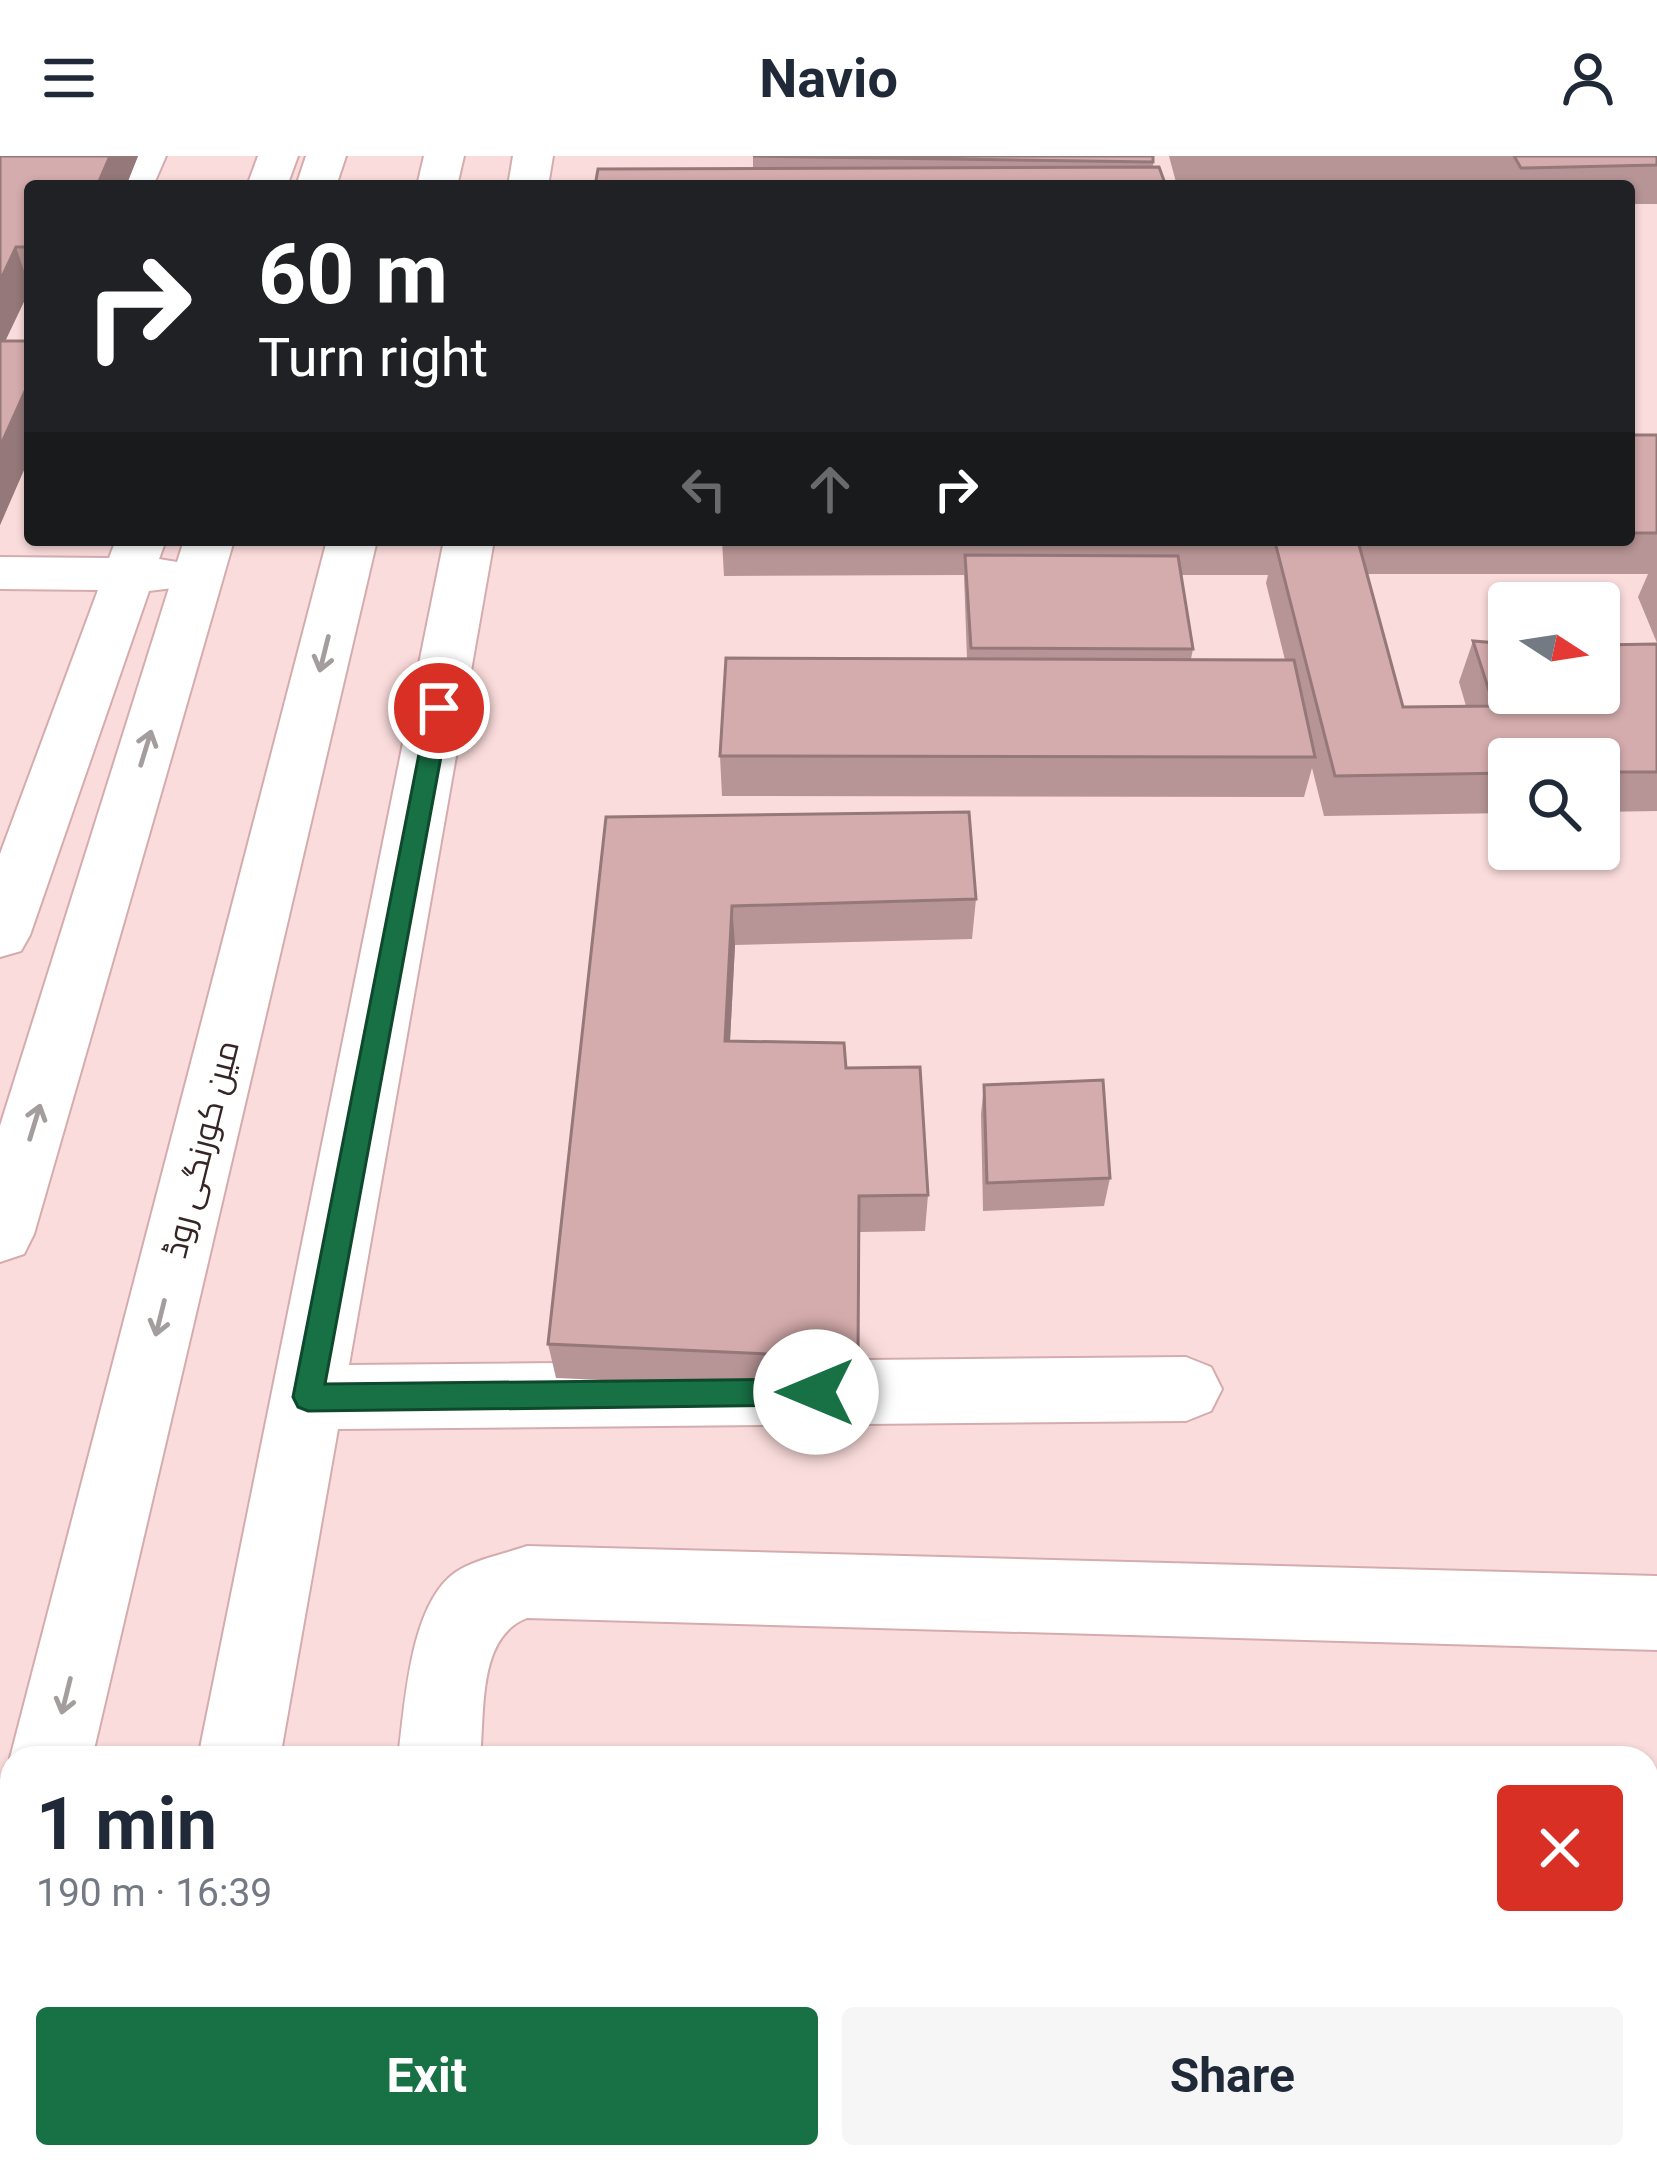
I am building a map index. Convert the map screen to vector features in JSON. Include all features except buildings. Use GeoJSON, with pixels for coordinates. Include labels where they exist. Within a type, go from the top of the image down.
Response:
{"type":"FeatureCollection","features":[{"type":"Feature","properties":{"kind":"main road","name":"مین کورنگی روڈ"},"geometry":{"type":"LineString","coordinates":[[54,1746],[351,546]]}},
{"type":"Feature","properties":{"kind":"main road"},"geometry":{"type":"LineString","coordinates":[[241,1746],[468,546]]}},
{"type":"Feature","properties":{"kind":"main road"},"geometry":{"type":"LineString","coordinates":[[0,935],[135,557]]}},
{"type":"Feature","properties":{"kind":"main road"},"geometry":{"type":"LineString","coordinates":[[0,573],[135,557],[203,558],[0,1234]]}},
{"type":"Feature","properties":{"kind":"main road"},"geometry":{"type":"LineString","coordinates":[[308,1397],[1186,1389]]}},
{"type":"Feature","properties":{"kind":"main road"},"geometry":{"type":"LineString","coordinates":[[441,1746],[453,1642],[481,1599],[527,1582],[1657,1613]]}},
{"type":"Feature","properties":{"kind":"shaded area"},"geometry":{"type":"Polygon","coordinates":[[[0,156],[1657,156],[1657,1746],[0,1746],[0,156]]]}},
{"type":"Feature","properties":{"kind":"route"},"geometry":{"type":"LineString","coordinates":[[439,708],[308,1397],[816,1392]]}}]}
